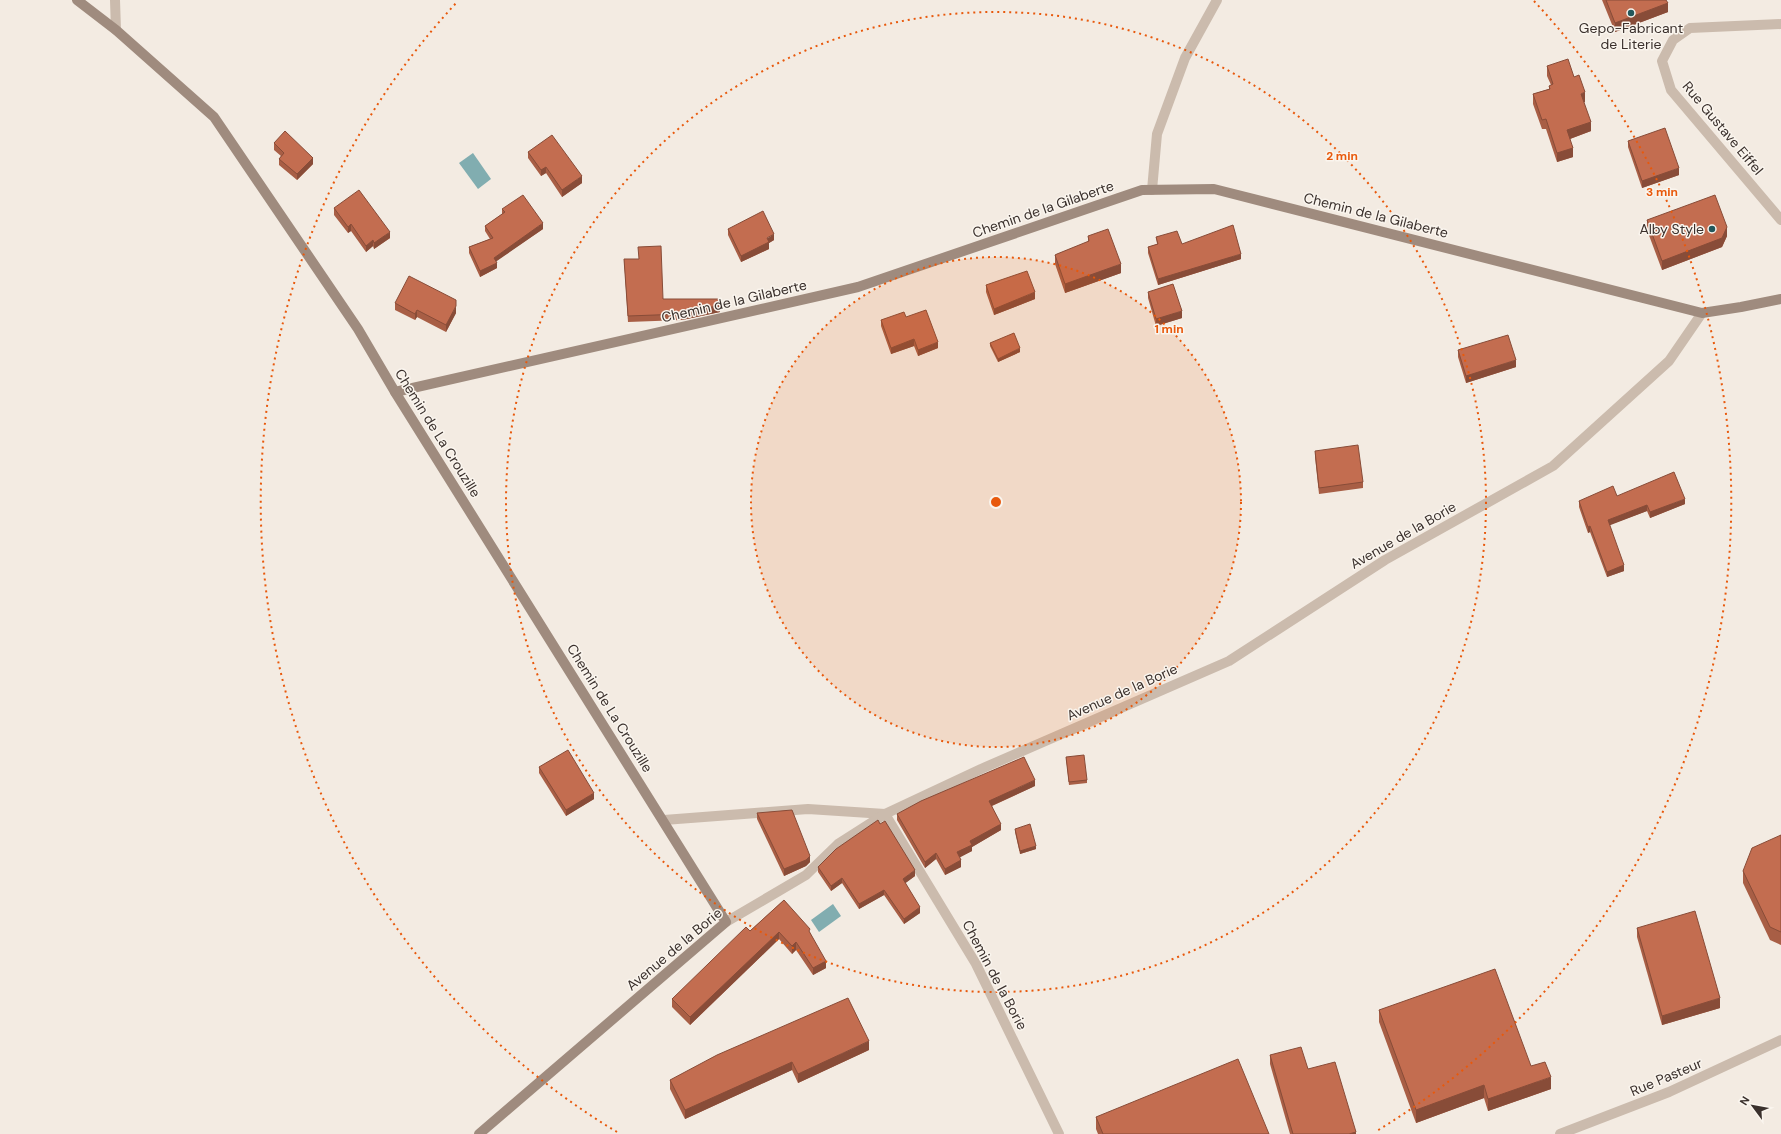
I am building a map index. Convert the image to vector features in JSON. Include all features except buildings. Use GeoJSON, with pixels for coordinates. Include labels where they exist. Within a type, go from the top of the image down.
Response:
{"type":"FeatureCollection","features":[{"type":"Feature","properties":{"kind":"street","name":"Chemin de La Crouzille"},"geometry":{"type":"LineString","coordinates":[[77,0],[116,30],[214,117],[358,329],[395,392],[664,820],[726,922]]}},
{"type":"Feature","properties":{"kind":"street"},"geometry":{"type":"LineString","coordinates":[[115,0],[116,30]]}},
{"type":"Feature","properties":{"kind":"street"},"geometry":{"type":"LineString","coordinates":[[1152,190],[1157,134],[1185,58],[1217,0]]}},
{"type":"Feature","properties":{"kind":"street","name":"Rue Gustave Eiffel"},"geometry":{"type":"LineString","coordinates":[[1781,24],[1690,28],[1673,40],[1662,61],[1671,90],[1781,220]]}},
{"type":"Feature","properties":{"kind":"street","name":"Chemin de la Gilaberte"},"geometry":{"type":"LineString","coordinates":[[395,392],[858,287],[1142,190],[1214,189],[1702,313]]}},
{"type":"Feature","properties":{"kind":"street"},"geometry":{"type":"LineString","coordinates":[[1702,313],[1781,299]]}},
{"type":"Feature","properties":{"kind":"street","name":"Avenue de la Borie"},"geometry":{"type":"LineString","coordinates":[[479,1134],[726,922],[806,876],[838,844],[885,814],[981,769],[1229,661],[1385,560],[1553,466],[1669,361],[1702,313]]}},
{"type":"Feature","properties":{"kind":"street"},"geometry":{"type":"LineString","coordinates":[[664,820],[808,809],[885,814]]}},
{"type":"Feature","properties":{"kind":"street","name":"Chemin de la Borie"},"geometry":{"type":"LineString","coordinates":[[885,814],[976,964],[1059,1134]]}},
{"type":"Feature","properties":{"kind":"street","name":"Rue Pasteur"},"geometry":{"type":"LineString","coordinates":[[1560,1134],[1669,1092],[1781,1040]]}},
{"type":"Feature","properties":{"kind":"water"},"geometry":{"type":"Polygon","coordinates":[[[473,153],[491,179],[478,189],[459,163],[473,153]]]}},
{"type":"Feature","properties":{"kind":"water"},"geometry":{"type":"Polygon","coordinates":[[[833,904],[841,916],[819,932],[811,920],[833,904]]]}},
{"type":"Feature","properties":{"kind":"place","name":"Gepo-Fabricant de Literie"},"geometry":{"type":"Point","coordinates":[1631,13]}},
{"type":"Feature","properties":{"kind":"place","name":"Alby Style"},"geometry":{"type":"Point","coordinates":[1712,229]}}]}
